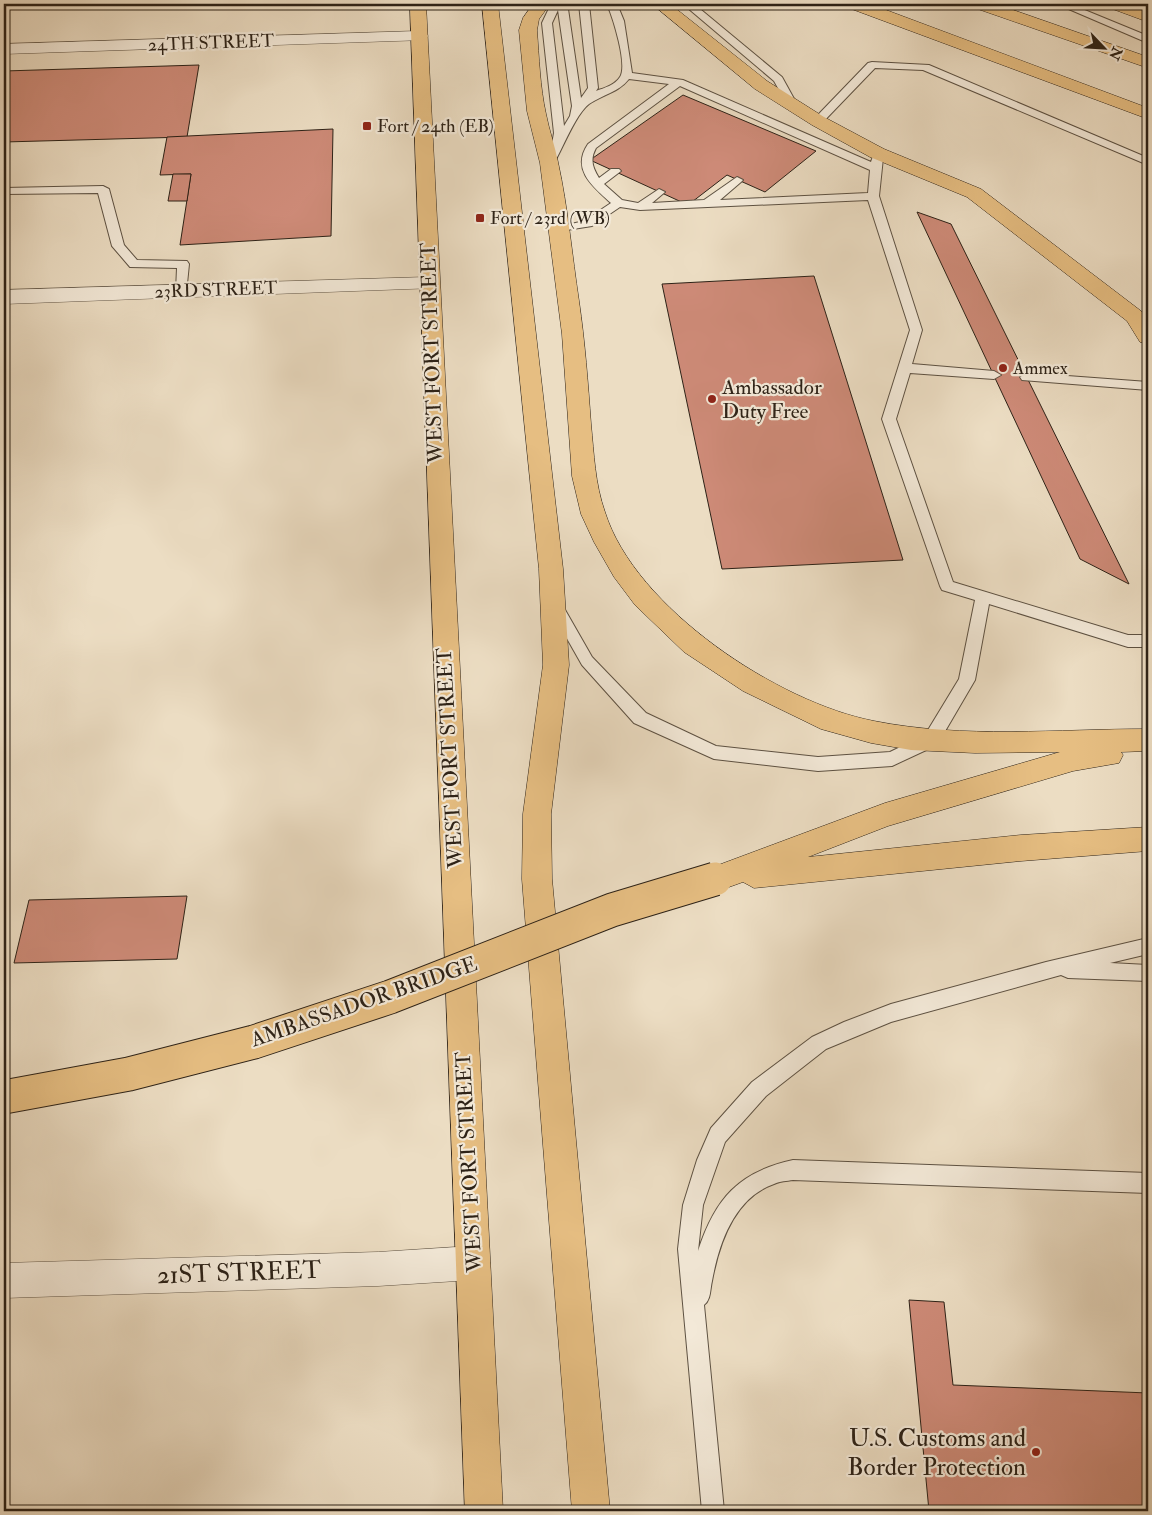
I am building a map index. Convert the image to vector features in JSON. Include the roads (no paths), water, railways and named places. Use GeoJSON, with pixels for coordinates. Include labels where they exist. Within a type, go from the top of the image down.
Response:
{"type":"FeatureCollection","features":[{"type":"Feature","properties":{"kind":"main road","name":"WEST FORT STREET"},"geometry":{"type":"LineString","coordinates":[[418,4],[428,283],[484,1511]]}},
{"type":"Feature","properties":{"kind":"main road"},"geometry":{"type":"LineString","coordinates":[[490,4],[551,569],[556,665],[537,814],[537,879],[591,1511]]}},
{"type":"Feature","properties":{"kind":"main road"},"geometry":{"type":"LineString","coordinates":[[542,4],[531,18],[528,30],[536,110],[553,154],[558,230],[573,334],[584,476],[593,514],[606,542],[623,570],[644,598],[693,645],[752,684],[831,721],[871,732],[931,740],[975,742],[1148,740]]}},
{"type":"Feature","properties":{"kind":"main road"},"geometry":{"type":"LineString","coordinates":[[660,4],[761,85],[876,160],[974,193],[1134,316],[1148,336]]}},
{"type":"Feature","properties":{"kind":"main road"},"geometry":{"type":"LineString","coordinates":[[855,4],[1058,72],[1148,97]]}},
{"type":"Feature","properties":{"kind":"main road"},"geometry":{"type":"LineString","coordinates":[[897,4],[1058,72],[1148,114]]}},
{"type":"Feature","properties":{"kind":"main road"},"geometry":{"type":"LineString","coordinates":[[981,4],[1148,63]]}},
{"type":"Feature","properties":{"kind":"main road"},"geometry":{"type":"LineString","coordinates":[[1116,4],[1148,17]]}},
{"type":"Feature","properties":{"kind":"main road"},"geometry":{"type":"LineString","coordinates":[[715,879],[885,815],[1073,760],[1148,750]]}},
{"type":"Feature","properties":{"kind":"main road"},"geometry":{"type":"LineString","coordinates":[[715,879],[1021,848],[1148,839]]}},
{"type":"Feature","properties":{"kind":"main road","name":"AMBASSADOR BRIDGE"},"geometry":{"type":"LineString","coordinates":[[4,1096],[129,1074],[254,1042],[390,997],[612,910],[715,879]]}},
{"type":"Feature","properties":{"kind":"street","name":"24TH STREET"},"geometry":{"type":"LineString","coordinates":[[4,49],[419,36]]}},
{"type":"Feature","properties":{"kind":"street","name":"23RD STREET"},"geometry":{"type":"LineString","coordinates":[[4,297],[428,283]]}},
{"type":"Feature","properties":{"kind":"street","name":"21ST STREET"},"geometry":{"type":"LineString","coordinates":[[4,1281],[378,1269],[473,1263]]}},
{"type":"Feature","properties":{"kind":"lane"},"geometry":{"type":"LineString","coordinates":[[553,154],[559,133],[547,23],[556,4]]}},
{"type":"Feature","properties":{"kind":"lane"},"geometry":{"type":"LineString","coordinates":[[565,4],[563,9],[577,106],[574,118]]}},
{"type":"Feature","properties":{"kind":"lane"},"geometry":{"type":"LineString","coordinates":[[553,154],[593,88],[583,11],[584,4]]}},
{"type":"Feature","properties":{"kind":"lane"},"geometry":{"type":"LineString","coordinates":[[582,106],[590,98],[619,84],[627,76],[628,70],[619,21],[612,4]]}},
{"type":"Feature","properties":{"kind":"lane"},"geometry":{"type":"LineString","coordinates":[[688,4],[778,80],[793,106]]}},
{"type":"Feature","properties":{"kind":"lane"},"geometry":{"type":"LineString","coordinates":[[1062,4],[1148,40]]}},
{"type":"Feature","properties":{"kind":"lane"},"geometry":{"type":"LineString","coordinates":[[818,121],[872,66],[925,67],[1148,162]]}},
{"type":"Feature","properties":{"kind":"lane"},"geometry":{"type":"LineString","coordinates":[[627,76],[679,82],[716,98],[751,118],[791,136],[876,160],[872,196],[916,330],[889,420],[947,586],[1128,641],[1148,641]]}},
{"type":"Feature","properties":{"kind":"lane"},"geometry":{"type":"LineString","coordinates":[[679,82],[592,146],[586,153],[586,163],[597,184],[618,203],[640,207],[872,196]]}},
{"type":"Feature","properties":{"kind":"lane"},"geometry":{"type":"LineString","coordinates":[[706,105],[716,98]]}},
{"type":"Feature","properties":{"kind":"lane"},"geometry":{"type":"LineString","coordinates":[[597,184],[615,171]]}},
{"type":"Feature","properties":{"kind":"lane"},"geometry":{"type":"LineString","coordinates":[[706,205],[737,180]]}},
{"type":"Feature","properties":{"kind":"lane"},"geometry":{"type":"LineString","coordinates":[[4,191],[103,189],[118,246],[134,264],[183,264],[182,291]]}},
{"type":"Feature","properties":{"kind":"lane"},"geometry":{"type":"LineString","coordinates":[[640,207],[659,192]]}},
{"type":"Feature","properties":{"kind":"lane"},"geometry":{"type":"LineString","coordinates":[[558,230],[588,224],[618,203]]}},
{"type":"Feature","properties":{"kind":"lane"},"geometry":{"type":"LineString","coordinates":[[905,368],[994,375]]}},
{"type":"Feature","properties":{"kind":"lane"},"geometry":{"type":"LineString","coordinates":[[1026,377],[1148,386]]}},
{"type":"Feature","properties":{"kind":"lane"},"geometry":{"type":"LineString","coordinates":[[552,600],[587,661],[640,718],[714,752],[818,764],[892,759],[931,740],[967,680],[983,597]]}},
{"type":"Feature","properties":{"kind":"lane"},"geometry":{"type":"LineString","coordinates":[[713,1511],[688,1249],[693,1205],[707,1160],[718,1135],[759,1089],[819,1043],[851,1028],[891,1013],[1046,970],[1148,946]]}},
{"type":"Feature","properties":{"kind":"lane"},"geometry":{"type":"LineString","coordinates":[[1046,970],[1148,973]]}},
{"type":"Feature","properties":{"kind":"lane"},"geometry":{"type":"LineString","coordinates":[[695,1320],[701,1280],[718,1225],[738,1196],[750,1185],[769,1175],[793,1170],[1148,1183]]}},
{"type":"Feature","properties":{"kind":"place","name":"Fort / 24th (EB)"},"geometry":{"type":"Point","coordinates":[367,126]}},
{"type":"Feature","properties":{"kind":"place","name":"Fort / 23rd (WB)"},"geometry":{"type":"Point","coordinates":[480,218]}},
{"type":"Feature","properties":{"kind":"place","name":"Ammex"},"geometry":{"type":"Point","coordinates":[1003,368]}},
{"type":"Feature","properties":{"kind":"place","name":"Ambassador Duty Free"},"geometry":{"type":"Point","coordinates":[712,399]}},
{"type":"Feature","properties":{"kind":"place","name":"U.S. Customs and Border Protection"},"geometry":{"type":"Point","coordinates":[1036,1452]}}]}
